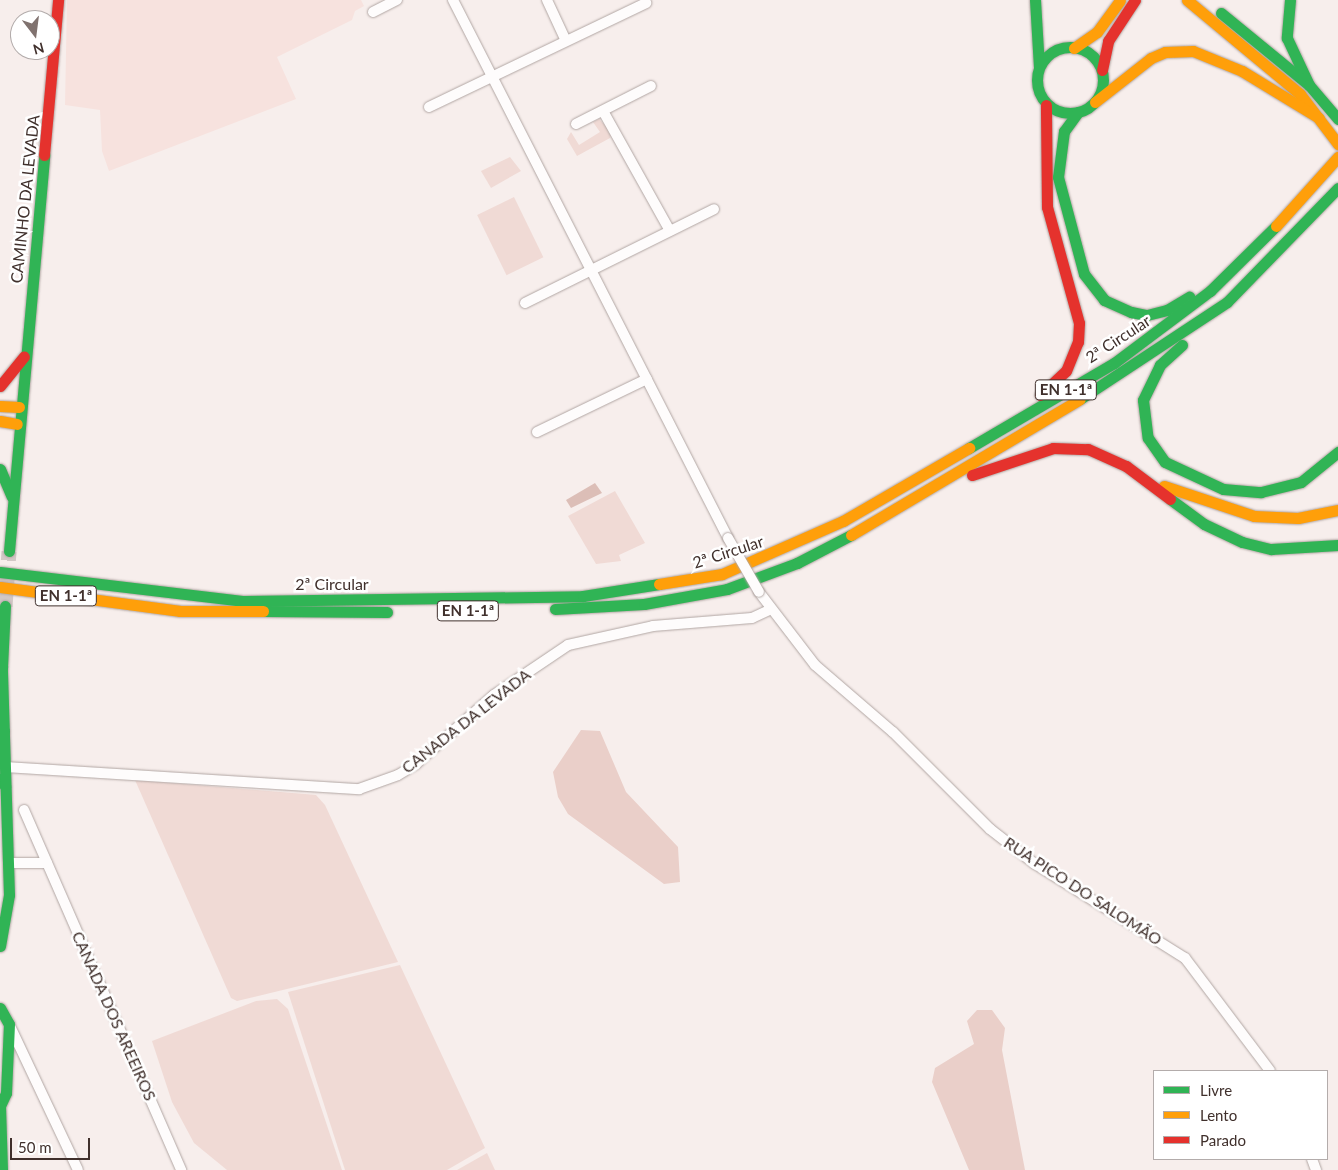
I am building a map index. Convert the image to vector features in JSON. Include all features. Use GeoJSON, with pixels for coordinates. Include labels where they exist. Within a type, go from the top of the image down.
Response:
{"type":"FeatureCollection","features":[{"type":"Feature","properties":{"kind":"main road","name":"CAMINHO DA LEVADA"},"geometry":{"type":"LineString","coordinates":[[9,550],[19,407],[58,0]]}},
{"type":"Feature","properties":{"kind":"main road"},"geometry":{"type":"LineString","coordinates":[[897,488],[912,474],[1051,388],[1072,358],[1078,323],[1048,207],[1046,105],[1038,86],[1039,67],[1035,0]]}},
{"type":"Feature","properties":{"kind":"main road"},"geometry":{"type":"LineString","coordinates":[[1039,67],[1058,50],[1074,48],[1097,32],[1120,0]]}},
{"type":"Feature","properties":{"kind":"main road"},"geometry":{"type":"LineString","coordinates":[[1095,102],[1103,86],[1102,70],[1108,41],[1135,0]]}},
{"type":"Feature","properties":{"kind":"main road"},"geometry":{"type":"LineString","coordinates":[[1186,0],[1271,66],[1319,118],[1338,144]]}},
{"type":"Feature","properties":{"kind":"main road"},"geometry":{"type":"LineString","coordinates":[[1204,0],[1310,85],[1338,119]]}},
{"type":"Feature","properties":{"kind":"main road"},"geometry":{"type":"LineString","coordinates":[[1290,0],[1287,38],[1310,85]]}},
{"type":"Feature","properties":{"kind":"main road"},"geometry":{"type":"LineString","coordinates":[[1074,48],[1091,55],[1102,70]]}},
{"type":"Feature","properties":{"kind":"main road"},"geometry":{"type":"LineString","coordinates":[[1247,255],[1167,310],[1147,314],[1104,300],[1077,260],[1058,177],[1064,131],[1078,112],[1095,102],[1151,58],[1165,52],[1193,52],[1242,71],[1319,118]]}},
{"type":"Feature","properties":{"kind":"main road"},"geometry":{"type":"LineString","coordinates":[[1046,105],[1078,112]]}},
{"type":"Feature","properties":{"kind":"main road","name":"2ª Circular"},"geometry":{"type":"LineString","coordinates":[[0,572],[244,601],[582,596],[722,574],[799,544],[1114,362],[1170,324],[1247,255],[1338,157]]}},
{"type":"Feature","properties":{"kind":"main road","name":"2ª Circular"},"geometry":{"type":"LineString","coordinates":[[0,587],[244,614],[601,609],[684,598],[761,578],[888,514],[1122,374],[1227,302],[1338,188]]}},
{"type":"Feature","properties":{"kind":"main road"},"geometry":{"type":"LineString","coordinates":[[1227,302],[1160,365],[1143,400],[1148,438],[1164,462],[1223,488],[1261,492],[1301,482],[1338,452]]}},
{"type":"Feature","properties":{"kind":"main road"},"geometry":{"type":"LineString","coordinates":[[0,386],[24,356]]}},
{"type":"Feature","properties":{"kind":"main road"},"geometry":{"type":"LineString","coordinates":[[0,406],[19,407]]}},
{"type":"Feature","properties":{"kind":"main road"},"geometry":{"type":"LineString","coordinates":[[0,422],[18,424]]}},
{"type":"Feature","properties":{"kind":"main road"},"geometry":{"type":"LineString","coordinates":[[888,514],[986,468],[1053,448],[1088,449],[1107,455],[1144,479],[1204,524],[1242,542],[1281,549],[1338,545]]}},
{"type":"Feature","properties":{"kind":"main road"},"geometry":{"type":"LineString","coordinates":[[0,469],[12,497]]}},
{"type":"Feature","properties":{"kind":"main road"},"geometry":{"type":"LineString","coordinates":[[1144,479],[1254,516],[1298,518],[1338,510]]}},
{"type":"Feature","properties":{"kind":"main road"},"geometry":{"type":"LineString","coordinates":[[0,946],[8,920],[8,863],[3,782],[5,767],[2,731],[1,668],[5,606]]}},
{"type":"Feature","properties":{"kind":"main road"},"geometry":{"type":"LineString","coordinates":[[0,1008],[4,1023],[6,1093],[0,1106],[2,1170]]}},
{"type":"Feature","properties":{"kind":"street"},"geometry":{"type":"LineString","coordinates":[[373,12],[397,0]]}},
{"type":"Feature","properties":{"kind":"street","name":"RUA PICO DO SALOMÃO"},"geometry":{"type":"LineString","coordinates":[[453,0],[728,538],[769,610],[816,665],[893,732],[990,830],[1185,958],[1269,1070]]}},
{"type":"Feature","properties":{"kind":"street"},"geometry":{"type":"LineString","coordinates":[[547,0],[566,41]]}},
{"type":"Feature","properties":{"kind":"street"},"geometry":{"type":"LineString","coordinates":[[429,107],[646,3]]}},
{"type":"Feature","properties":{"kind":"street"},"geometry":{"type":"LineString","coordinates":[[576,124],[651,86]]}},
{"type":"Feature","properties":{"kind":"street"},"geometry":{"type":"LineString","coordinates":[[603,110],[670,231]]}},
{"type":"Feature","properties":{"kind":"street"},"geometry":{"type":"LineString","coordinates":[[525,304],[714,209]]}},
{"type":"Feature","properties":{"kind":"street"},"geometry":{"type":"LineString","coordinates":[[537,432],[647,379]]}},
{"type":"Feature","properties":{"kind":"street","name":"CANADA DA LEVADA"},"geometry":{"type":"LineString","coordinates":[[5,767],[360,789],[416,764],[494,695],[568,645],[653,626],[752,618],[769,610]]}},
{"type":"Feature","properties":{"kind":"street","name":"CANADA DOS AREEIROS"},"geometry":{"type":"LineString","coordinates":[[24,810],[181,1170]]}},
{"type":"Feature","properties":{"kind":"street"},"geometry":{"type":"LineString","coordinates":[[8,863],[47,863]]}},
{"type":"Feature","properties":{"kind":"street"},"geometry":{"type":"LineString","coordinates":[[4,1023],[78,1170]]}},
{"type":"Feature","properties":{"kind":"shaded area"},"geometry":{"type":"Polygon","coordinates":[[[67,0],[361,0],[364,6],[355,11],[352,20],[277,57],[296,99],[109,171],[102,151],[100,110],[65,105],[67,0]]]}},
{"type":"Feature","properties":{"kind":"shaded area"},"geometry":{"type":"Polygon","coordinates":[[[599,119],[612,132],[610,138],[577,156],[567,139],[571,132],[579,145],[600,132],[593,122],[599,119]]]}},
{"type":"Feature","properties":{"kind":"shaded area"},"geometry":{"type":"Polygon","coordinates":[[[510,157],[521,171],[491,188],[481,171],[510,157]]]}},
{"type":"Feature","properties":{"kind":"shaded area"},"geometry":{"type":"Polygon","coordinates":[[[514,197],[543,257],[507,275],[477,215],[514,197]]]}},
{"type":"Feature","properties":{"kind":"shaded area"},"geometry":{"type":"Polygon","coordinates":[[[595,483],[602,493],[571,508],[566,500],[595,483]]]}},
{"type":"Feature","properties":{"kind":"shaded area"},"geometry":{"type":"Polygon","coordinates":[[[615,491],[645,543],[619,555],[621,561],[596,564],[568,516],[615,491]]]}},
{"type":"Feature","properties":{"kind":"shaded area"},"geometry":{"type":"Polygon","coordinates":[[[581,730],[600,731],[626,792],[678,847],[680,882],[664,884],[568,814],[558,797],[553,772],[581,730]]]}},
{"type":"Feature","properties":{"kind":"shaded area"},"geometry":{"type":"Polygon","coordinates":[[[135,780],[316,795],[325,805],[398,962],[237,1001],[231,998],[135,780]]]}},
{"type":"Feature","properties":{"kind":"shaded area"},"geometry":{"type":"Polygon","coordinates":[[[400,965],[485,1148],[447,1170],[345,1170],[288,992],[400,965]]]}},
{"type":"Feature","properties":{"kind":"shaded area"},"geometry":{"type":"Polygon","coordinates":[[[277,999],[288,1009],[342,1170],[227,1170],[194,1143],[172,1102],[152,1041],[256,1001],[277,999]]]}},
{"type":"Feature","properties":{"kind":"shaded area"},"geometry":{"type":"Polygon","coordinates":[[[977,1010],[992,1010],[1005,1028],[1002,1050],[1025,1170],[969,1170],[932,1082],[935,1068],[974,1044],[967,1021],[977,1010]]]}},
{"type":"Feature","properties":{"kind":"shaded area"},"geometry":{"type":"Polygon","coordinates":[[[487,1153],[495,1170],[457,1170],[487,1153]]]}},
{"type":"Feature","properties":{"kind":"tunnel"},"geometry":{"type":"LineString","coordinates":[[5,606],[9,551]]}},
{"type":"Feature","properties":{"kind":"traffic: fast"},"geometry":{"type":"LineString","coordinates":[[1035,0],[1039,67]]}},
{"type":"Feature","properties":{"kind":"traffic: fast"},"geometry":{"type":"LineString","coordinates":[[1290,0],[1287,38],[1309,85]]}},
{"type":"Feature","properties":{"kind":"traffic: fast"},"geometry":{"type":"LineString","coordinates":[[1221,13],[1309,85],[1338,119]]}},
{"type":"Feature","properties":{"kind":"traffic: fast"},"geometry":{"type":"LineString","coordinates":[[1070,47],[1083,50],[1093,57],[1100,67],[1103,80],[1100,93],[1093,103],[1083,110],[1070,113],[1057,110],[1047,103],[1040,93],[1037,80],[1040,67],[1047,57],[1057,50],[1070,47]]}},
{"type":"Feature","properties":{"kind":"traffic: fast"},"geometry":{"type":"LineString","coordinates":[[1078,112],[1064,131],[1058,177],[1084,274],[1104,300],[1131,312],[1147,315],[1167,310],[1189,297]]}},
{"type":"Feature","properties":{"kind":"traffic: fast"},"geometry":{"type":"LineString","coordinates":[[9,551],[44,155]]}},
{"type":"Feature","properties":{"kind":"traffic: fast"},"geometry":{"type":"LineString","coordinates":[[1080,399],[1227,302],[1338,188]]}},
{"type":"Feature","properties":{"kind":"traffic: fast"},"geometry":{"type":"LineString","coordinates":[[969,448],[1114,363],[1210,291],[1276,226]]}},
{"type":"Feature","properties":{"kind":"traffic: fast"},"geometry":{"type":"LineString","coordinates":[[1182,345],[1160,365],[1143,400],[1148,438],[1165,462],[1223,489],[1261,492],[1301,482],[1338,452]]}},
{"type":"Feature","properties":{"kind":"traffic: fast"},"geometry":{"type":"LineString","coordinates":[[0,469],[12,497]]}},
{"type":"Feature","properties":{"kind":"traffic: fast"},"geometry":{"type":"LineString","coordinates":[[1170,499],[1204,524],[1242,542],[1271,549],[1338,545]]}},
{"type":"Feature","properties":{"kind":"traffic: fast"},"geometry":{"type":"LineString","coordinates":[[555,609],[644,604],[727,589],[797,563],[851,535]]}},
{"type":"Feature","properties":{"kind":"traffic: fast"},"geometry":{"type":"LineString","coordinates":[[0,572],[244,601],[583,596],[659,584]]}},
{"type":"Feature","properties":{"kind":"traffic: fast"},"geometry":{"type":"LineString","coordinates":[[0,946],[9,895],[2,667],[5,606]]}},
{"type":"Feature","properties":{"kind":"traffic: fast"},"geometry":{"type":"LineString","coordinates":[[263,611],[387,612]]}},
{"type":"Feature","properties":{"kind":"traffic: fast"},"geometry":{"type":"LineString","coordinates":[[0,779],[5,786]]}},
{"type":"Feature","properties":{"kind":"traffic: fast"},"geometry":{"type":"LineString","coordinates":[[0,1008],[9,1024],[6,1093],[0,1106]]}},
{"type":"Feature","properties":{"kind":"traffic: fast"},"geometry":{"type":"LineString","coordinates":[[0,1106],[2,1170]]}},
{"type":"Feature","properties":{"kind":"traffic: slow"},"geometry":{"type":"LineString","coordinates":[[1074,48],[1097,32],[1120,0]]}},
{"type":"Feature","properties":{"kind":"traffic: slow"},"geometry":{"type":"LineString","coordinates":[[1187,0],[1300,94],[1338,144]]}},
{"type":"Feature","properties":{"kind":"traffic: slow"},"geometry":{"type":"LineString","coordinates":[[1095,102],[1151,58],[1165,52],[1193,51],[1242,71],[1319,118]]}},
{"type":"Feature","properties":{"kind":"traffic: slow"},"geometry":{"type":"LineString","coordinates":[[1276,226],[1338,157]]}},
{"type":"Feature","properties":{"kind":"traffic: slow"},"geometry":{"type":"LineString","coordinates":[[851,535],[1080,399]]}},
{"type":"Feature","properties":{"kind":"traffic: slow"},"geometry":{"type":"LineString","coordinates":[[0,406],[19,407]]}},
{"type":"Feature","properties":{"kind":"traffic: slow"},"geometry":{"type":"LineString","coordinates":[[0,421],[17,424]]}},
{"type":"Feature","properties":{"kind":"traffic: slow"},"geometry":{"type":"LineString","coordinates":[[659,584],[722,574],[843,521],[969,448]]}},
{"type":"Feature","properties":{"kind":"traffic: slow"},"geometry":{"type":"LineString","coordinates":[[1164,486],[1254,516],[1298,518],[1338,510]]}},
{"type":"Feature","properties":{"kind":"traffic: slow"},"geometry":{"type":"LineString","coordinates":[[0,587],[180,611],[263,611]]}},
{"type":"Feature","properties":{"kind":"traffic: jam"},"geometry":{"type":"LineString","coordinates":[[44,155],[58,0]]}},
{"type":"Feature","properties":{"kind":"traffic: jam"},"geometry":{"type":"LineString","coordinates":[[1102,70],[1108,41],[1135,0]]}},
{"type":"Feature","properties":{"kind":"traffic: jam"},"geometry":{"type":"LineString","coordinates":[[1040,395],[1066,371],[1078,342],[1079,323],[1047,207],[1046,105]]}},
{"type":"Feature","properties":{"kind":"traffic: jam"},"geometry":{"type":"LineString","coordinates":[[0,386],[24,356]]}},
{"type":"Feature","properties":{"kind":"traffic: jam"},"geometry":{"type":"LineString","coordinates":[[972,475],[1053,448],[1088,449],[1126,466],[1170,499]]}}]}
